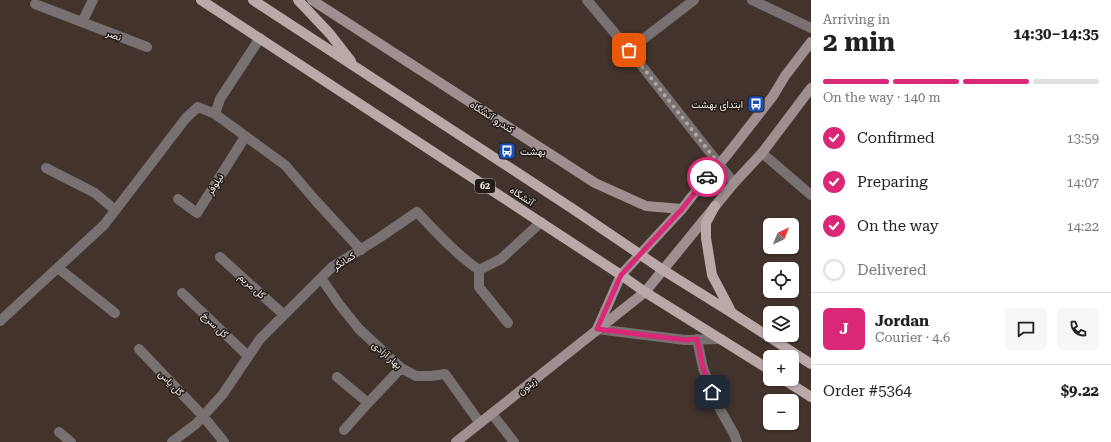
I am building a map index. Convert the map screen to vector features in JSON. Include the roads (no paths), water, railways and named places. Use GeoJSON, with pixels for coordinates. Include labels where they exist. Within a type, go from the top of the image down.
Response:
{"type":"FeatureCollection","features":[{"type":"Feature","properties":{"kind":"main road","name":"آتشگاه"},"geometry":{"type":"LineString","coordinates":[[201,0],[541,222],[645,292],[763,366]]}},
{"type":"Feature","properties":{"kind":"main road","name":"آتشگاه"},"geometry":{"type":"LineString","coordinates":[[253,0],[573,209],[663,270],[811,364]]}},
{"type":"Feature","properties":{"kind":"main road"},"geometry":{"type":"LineString","coordinates":[[298,0],[330,34],[356,68]]}},
{"type":"Feature","properties":{"kind":"main road","name":"کندرو آتشگاه"},"geometry":{"type":"LineString","coordinates":[[312,0],[595,183],[646,206],[682,209]]}},
{"type":"Feature","properties":{"kind":"main road"},"geometry":{"type":"LineString","coordinates":[[621,275],[682,209],[719,164],[773,96],[785,76],[811,42]]}},
{"type":"Feature","properties":{"kind":"main road"},"geometry":{"type":"LineString","coordinates":[[663,270],[734,183],[762,153],[811,88]]}},
{"type":"Feature","properties":{"kind":"main road"},"geometry":{"type":"LineString","coordinates":[[715,206],[706,223],[706,238],[712,275],[732,313]]}},
{"type":"Feature","properties":{"kind":"main road","name":"زیتون"},"geometry":{"type":"LineString","coordinates":[[456,442],[645,292],[663,270]]}},
{"type":"Feature","properties":{"kind":"main road","name":"زیتون"},"geometry":{"type":"LineString","coordinates":[[597,329],[621,275]]}},
{"type":"Feature","properties":{"kind":"main road"},"geometry":{"type":"LineString","coordinates":[[794,386],[811,397]]}},
{"type":"Feature","properties":{"kind":"street"},"geometry":{"type":"LineString","coordinates":[[82,22],[93,0]]}},
{"type":"Feature","properties":{"kind":"street"},"geometry":{"type":"LineString","coordinates":[[587,0],[629,50],[734,183]]}},
{"type":"Feature","properties":{"kind":"street"},"geometry":{"type":"LineString","coordinates":[[629,50],[694,0]]}},
{"type":"Feature","properties":{"kind":"street"},"geometry":{"type":"LineString","coordinates":[[752,0],[811,28]]}},
{"type":"Feature","properties":{"kind":"street","name":"نصر"},"geometry":{"type":"LineString","coordinates":[[35,4],[147,48]]}},
{"type":"Feature","properties":{"kind":"street"},"geometry":{"type":"LineString","coordinates":[[215,114],[220,99],[260,38]]}},
{"type":"Feature","properties":{"kind":"street"},"geometry":{"type":"LineString","coordinates":[[0,321],[104,225],[186,118],[198,106],[215,114],[285,165],[361,250]]}},
{"type":"Feature","properties":{"kind":"street","name":"نیلوفر"},"geometry":{"type":"LineString","coordinates":[[178,199],[197,213],[245,136]]}},
{"type":"Feature","properties":{"kind":"street"},"geometry":{"type":"LineString","coordinates":[[762,153],[811,195]]}},
{"type":"Feature","properties":{"kind":"street"},"geometry":{"type":"LineString","coordinates":[[46,168],[95,193],[115,210]]}},
{"type":"Feature","properties":{"kind":"street","name":"کمانگر"},"geometry":{"type":"LineString","coordinates":[[172,442],[196,424],[223,394],[260,339],[332,267],[361,250],[418,212],[466,261],[479,270]]}},
{"type":"Feature","properties":{"kind":"street"},"geometry":{"type":"LineString","coordinates":[[508,323],[479,287],[479,270],[501,259],[541,222]]}},
{"type":"Feature","properties":{"kind":"street","name":"گل مریم"},"geometry":{"type":"LineString","coordinates":[[220,258],[284,315]]}},
{"type":"Feature","properties":{"kind":"street"},"geometry":{"type":"LineString","coordinates":[[58,268],[114,313]]}},
{"type":"Feature","properties":{"kind":"street","name":"بهار آزادی"},"geometry":{"type":"LineString","coordinates":[[321,278],[359,329],[401,368],[416,376],[445,374],[480,423]]}},
{"type":"Feature","properties":{"kind":"street","name":"گل سرخ"},"geometry":{"type":"LineString","coordinates":[[182,293],[248,356]]}},
{"type":"Feature","properties":{"kind":"street"},"geometry":{"type":"LineString","coordinates":[[597,329],[685,340],[720,338]]}},
{"type":"Feature","properties":{"kind":"street"},"geometry":{"type":"LineString","coordinates":[[697,339],[703,368],[717,404],[737,442]]}},
{"type":"Feature","properties":{"kind":"street","name":"گل یاس"},"geometry":{"type":"LineString","coordinates":[[139,349],[203,416],[224,442]]}},
{"type":"Feature","properties":{"kind":"street"},"geometry":{"type":"LineString","coordinates":[[344,430],[401,368]]}},
{"type":"Feature","properties":{"kind":"street"},"geometry":{"type":"LineString","coordinates":[[337,377],[368,403]]}},
{"type":"Feature","properties":{"kind":"street"},"geometry":{"type":"LineString","coordinates":[[492,414],[514,442]]}},
{"type":"Feature","properties":{"kind":"street"},"geometry":{"type":"LineString","coordinates":[[59,432],[71,442]]}},
{"type":"Feature","properties":{"kind":"place","name":"ابتدای بهشت"},"geometry":{"type":"Point","coordinates":[756,104]}},
{"type":"Feature","properties":{"kind":"place","name":"بهشت"},"geometry":{"type":"Point","coordinates":[507,151]}}]}
